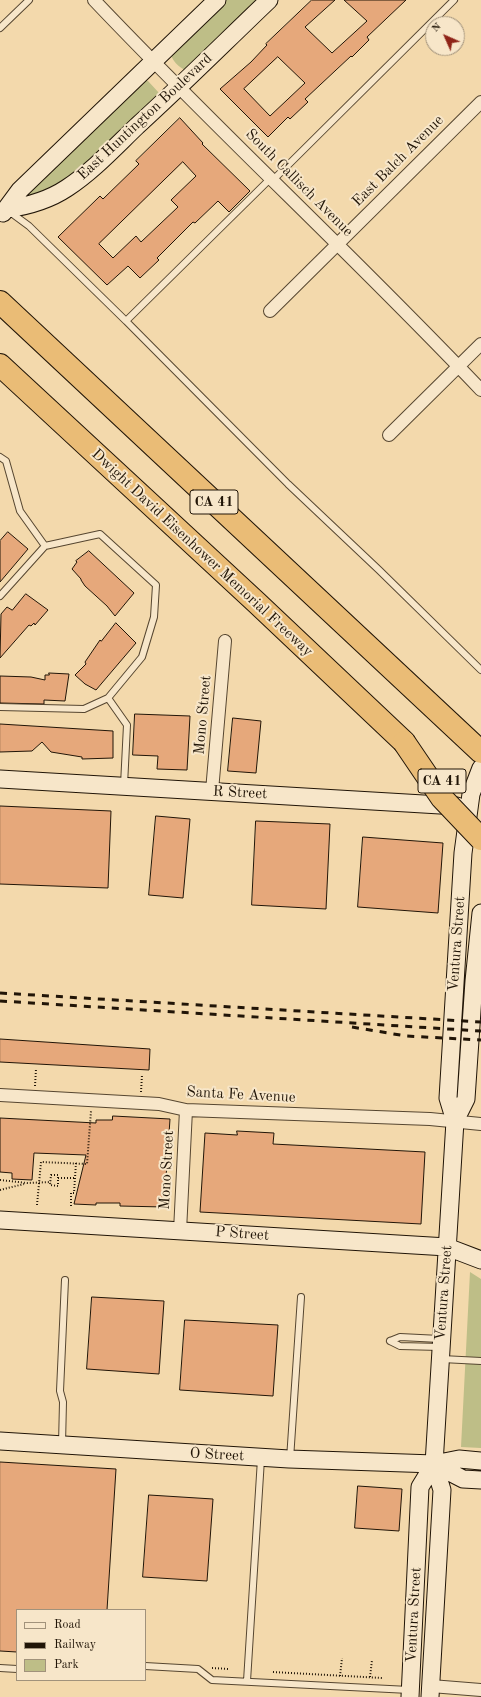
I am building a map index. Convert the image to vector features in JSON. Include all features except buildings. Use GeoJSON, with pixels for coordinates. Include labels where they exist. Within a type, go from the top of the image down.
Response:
{"type":"FeatureCollection","features":[{"type":"Feature","properties":{"kind":"highway","name":"CA 41"},"geometry":{"type":"LineString","coordinates":[[2,303],[481,752]]}},
{"type":"Feature","properties":{"kind":"highway","name":"Dwight David Eisenhower Memorial Freeway"},"geometry":{"type":"LineString","coordinates":[[0,366],[397,736]]}},
{"type":"Feature","properties":{"kind":"highway","name":"CA 41"},"geometry":{"type":"LineString","coordinates":[[397,736],[477,811]]}},
{"type":"Feature","properties":{"kind":"highway"},"geometry":{"type":"LineString","coordinates":[[397,736],[442,798],[481,839]]}},
{"type":"Feature","properties":{"kind":"main road"},"geometry":{"type":"LineString","coordinates":[[2,209],[217,0]]}},
{"type":"Feature","properties":{"kind":"main road","name":"East Huntington Boulevard"},"geometry":{"type":"LineString","coordinates":[[2,209],[30,206],[66,189],[86,174],[269,0]]}},
{"type":"Feature","properties":{"kind":"main road","name":"Ventura Street"},"geometry":{"type":"LineString","coordinates":[[431,1691],[442,1490],[434,1464],[455,1121],[448,1098],[463,853],[477,811],[471,794],[481,768]]}},
{"type":"Feature","properties":{"kind":"main road","name":"R Street"},"geometry":{"type":"LineString","coordinates":[[0,779],[124,786],[477,811]]}},
{"type":"Feature","properties":{"kind":"main road","name":"Ventura Street"},"geometry":{"type":"LineString","coordinates":[[455,1121],[466,1099],[481,913]]}},
{"type":"Feature","properties":{"kind":"main road","name":"P Street"},"geometry":{"type":"LineString","coordinates":[[0,1220],[447,1247],[481,1260]]}},
{"type":"Feature","properties":{"kind":"main road","name":"O Street"},"geometry":{"type":"LineString","coordinates":[[0,1441],[261,1458],[434,1464],[459,1459],[481,1461]]}},
{"type":"Feature","properties":{"kind":"main road","name":"Ventura Street"},"geometry":{"type":"LineString","coordinates":[[410,1694],[420,1487],[434,1464]]}},
{"type":"Feature","properties":{"kind":"main road","name":"O Street"},"geometry":{"type":"LineString","coordinates":[[434,1464],[463,1479],[481,1480]]}},
{"type":"Feature","properties":{"kind":"street","name":"South Callisch Avenue"},"geometry":{"type":"LineString","coordinates":[[94,0],[153,62],[338,244],[481,390]]}},
{"type":"Feature","properties":{"kind":"street","name":"East Balch Avenue"},"geometry":{"type":"LineString","coordinates":[[270,311],[481,102]]}},
{"type":"Feature","properties":{"kind":"street"},"geometry":{"type":"LineString","coordinates":[[389,435],[481,344]]}},
{"type":"Feature","properties":{"kind":"street","name":"Mono Street"},"geometry":{"type":"LineString","coordinates":[[212,792],[225,641]]}},
{"type":"Feature","properties":{"kind":"street","name":"Santa Fe Avenue"},"geometry":{"type":"LineString","coordinates":[[0,1095],[159,1104],[186,1110],[430,1119],[481,1124]]}},
{"type":"Feature","properties":{"kind":"street","name":"Mono Street"},"geometry":{"type":"LineString","coordinates":[[180,1231],[186,1110]]}},
{"type":"Feature","properties":{"kind":"street"},"geometry":{"type":"LineString","coordinates":[[431,1691],[481,1690]]}},
{"type":"Feature","properties":{"kind":"lane"},"geometry":{"type":"LineString","coordinates":[[0,28],[29,0]]}},
{"type":"Feature","properties":{"kind":"lane"},"geometry":{"type":"LineString","coordinates":[[126,321],[454,0]]}},
{"type":"Feature","properties":{"kind":"lane"},"geometry":{"type":"LineString","coordinates":[[2,209],[29,226],[288,484],[379,570],[481,670]]}},
{"type":"Feature","properties":{"kind":"lane"},"geometry":{"type":"LineString","coordinates":[[0,457],[6,461],[20,511],[45,546]]}},
{"type":"Feature","properties":{"kind":"lane"},"geometry":{"type":"LineString","coordinates":[[0,596],[45,546],[100,534],[156,586],[154,617],[142,657],[108,698],[84,709],[0,707]]}},
{"type":"Feature","properties":{"kind":"lane"},"geometry":{"type":"LineString","coordinates":[[108,698],[127,725],[124,786]]}},
{"type":"Feature","properties":{"kind":"lane"},"geometry":{"type":"LineString","coordinates":[[62,1446],[63,1402],[60,1390],[65,1280]]}},
{"type":"Feature","properties":{"kind":"lane"},"geometry":{"type":"LineString","coordinates":[[290,1459],[301,1297]]}},
{"type":"Feature","properties":{"kind":"lane"},"geometry":{"type":"LineString","coordinates":[[441,1348],[400,1346],[390,1341],[400,1337],[441,1348],[481,1361]]}},
{"type":"Feature","properties":{"kind":"lane"},"geometry":{"type":"LineString","coordinates":[[247,1681],[261,1458]]}},
{"type":"Feature","properties":{"kind":"lane"},"geometry":{"type":"LineString","coordinates":[[146,1666],[198,1669],[212,1680],[247,1681],[410,1694]]}},
{"type":"Feature","properties":{"kind":"lane"},"geometry":{"type":"LineString","coordinates":[[0,1668],[16,1669]]}},
{"type":"Feature","properties":{"kind":"path"},"geometry":{"type":"LineString","coordinates":[[35,1087],[36,1069]]}},
{"type":"Feature","properties":{"kind":"path"},"geometry":{"type":"LineString","coordinates":[[140,1093],[142,1075]]}},
{"type":"Feature","properties":{"kind":"path"},"geometry":{"type":"LineString","coordinates":[[37,1205],[40,1162],[87,1164],[91,1111]]}},
{"type":"Feature","properties":{"kind":"path"},"geometry":{"type":"LineString","coordinates":[[71,1206],[71,1193],[74,1193],[76,1163]]}},
{"type":"Feature","properties":{"kind":"path"},"geometry":{"type":"LineString","coordinates":[[50,1182],[51,1175],[58,1175],[58,1178],[75,1178]]}},
{"type":"Feature","properties":{"kind":"path"},"geometry":{"type":"LineString","coordinates":[[0,1190],[27,1183],[39,1182],[50,1182],[50,1185],[58,1186],[58,1178]]}},
{"type":"Feature","properties":{"kind":"path"},"geometry":{"type":"LineString","coordinates":[[0,1180],[27,1183]]}},
{"type":"Feature","properties":{"kind":"path"},"geometry":{"type":"LineString","coordinates":[[340,1676],[342,1658]]}},
{"type":"Feature","properties":{"kind":"path"},"geometry":{"type":"LineString","coordinates":[[370,1677],[372,1660]]}},
{"type":"Feature","properties":{"kind":"path"},"geometry":{"type":"LineString","coordinates":[[272,1672],[382,1678]]}},
{"type":"Feature","properties":{"kind":"green space"},"geometry":{"type":"Polygon","coordinates":[[[225,0],[261,0],[185,70],[183,69],[174,61],[171,54],[225,0]]]}},
{"type":"Feature","properties":{"kind":"green space"},"geometry":{"type":"Polygon","coordinates":[[[145,80],[148,81],[160,94],[77,175],[25,200],[24,194],[145,80]]]}},
{"type":"Feature","properties":{"kind":"green space"},"geometry":{"type":"Polygon","coordinates":[[[470,1272],[481,1279],[481,1448],[461,1447],[470,1272]]]}},
{"type":"Feature","properties":{"kind":"railway"},"geometry":{"type":"LineString","coordinates":[[0,993],[481,1022]]}},
{"type":"Feature","properties":{"kind":"railway"},"geometry":{"type":"LineString","coordinates":[[0,1001],[481,1031]]}},
{"type":"Feature","properties":{"kind":"railway"},"geometry":{"type":"LineString","coordinates":[[352,1027],[406,1036],[481,1040]]}}]}
